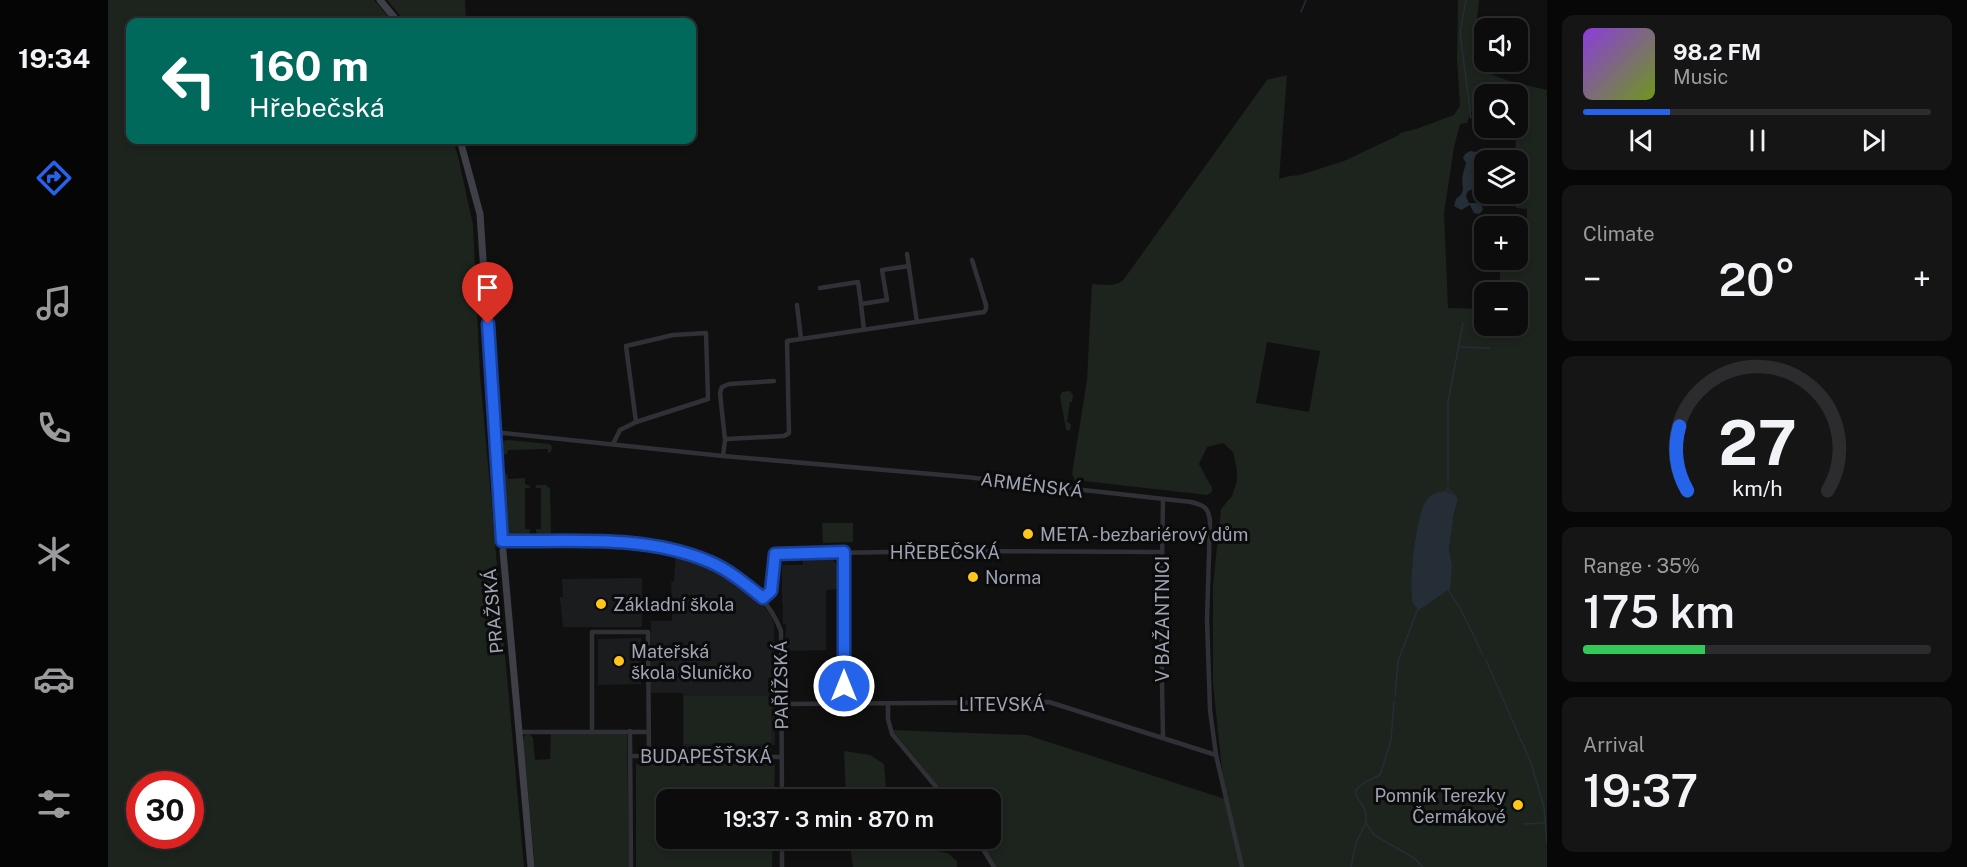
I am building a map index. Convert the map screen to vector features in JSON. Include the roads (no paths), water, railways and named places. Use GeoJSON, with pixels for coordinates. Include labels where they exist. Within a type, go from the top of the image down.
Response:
{"type":"FeatureCollection","features":[{"type":"Feature","properties":{"kind":"street"},"geometry":{"type":"LineString","coordinates":[[380,0],[395,18]]}},
{"type":"Feature","properties":{"kind":"street","name":"PRAŽSKÁ"},"geometry":{"type":"LineString","coordinates":[[460,144],[480,214],[502,541],[531,867]]}},
{"type":"Feature","properties":{"kind":"street"},"geometry":{"type":"LineString","coordinates":[[907,254],[917,322]]}},
{"type":"Feature","properties":{"kind":"street"},"geometry":{"type":"LineString","coordinates":[[725,440],[784,436],[789,433],[787,341],[984,312],[986,305],[972,260]]}},
{"type":"Feature","properties":{"kind":"street"},"geometry":{"type":"LineString","coordinates":[[861,304],[886,300],[882,270],[909,266]]}},
{"type":"Feature","properties":{"kind":"street"},"geometry":{"type":"LineString","coordinates":[[820,288],[858,282],[864,330]]}},
{"type":"Feature","properties":{"kind":"street"},"geometry":{"type":"LineString","coordinates":[[797,305],[801,339]]}},
{"type":"Feature","properties":{"kind":"street"},"geometry":{"type":"LineString","coordinates":[[613,444],[620,430],[636,422],[708,399],[706,333],[673,334],[626,346],[636,422]]}},
{"type":"Feature","properties":{"kind":"street"},"geometry":{"type":"LineString","coordinates":[[723,456],[725,440],[721,388],[729,384],[774,381]]}},
{"type":"Feature","properties":{"kind":"street","name":"ARMÉNSKÁ"},"geometry":{"type":"LineString","coordinates":[[494,432],[723,456],[954,476],[1200,504],[1207,508],[1209,513],[1207,619],[1209,689],[1216,754],[1242,867]]}},
{"type":"Feature","properties":{"kind":"street","name":"V BAŽANTNICI"},"geometry":{"type":"LineString","coordinates":[[1163,500],[1163,737]]}},
{"type":"Feature","properties":{"kind":"street","name":"PAŘÍŽSKÁ"},"geometry":{"type":"LineString","coordinates":[[502,541],[647,544],[678,550],[712,562],[763,598],[775,616],[781,632],[782,789]]}},
{"type":"Feature","properties":{"kind":"street"},"geometry":{"type":"LineString","coordinates":[[844,552],[844,704]]}},
{"type":"Feature","properties":{"kind":"street","name":"HŘEBEČSKÁ"},"geometry":{"type":"LineString","coordinates":[[763,598],[771,591],[775,554],[1162,552]]}},
{"type":"Feature","properties":{"kind":"street"},"geometry":{"type":"LineString","coordinates":[[592,731],[592,632],[648,632],[649,756]]}},
{"type":"Feature","properties":{"kind":"street","name":"LITEVSKÁ"},"geometry":{"type":"LineString","coordinates":[[781,704],[1049,702],[1216,754]]}},
{"type":"Feature","properties":{"kind":"street"},"geometry":{"type":"LineString","coordinates":[[888,704],[888,719],[892,734],[938,789]]}},
{"type":"Feature","properties":{"kind":"street"},"geometry":{"type":"LineString","coordinates":[[630,731],[631,867]]}},
{"type":"Feature","properties":{"kind":"street"},"geometry":{"type":"LineString","coordinates":[[519,732],[648,732]]}},
{"type":"Feature","properties":{"kind":"street","name":"BUDAPEŠŤSKÁ"},"geometry":{"type":"LineString","coordinates":[[631,756],[782,757]]}},
{"type":"Feature","properties":{"kind":"street"},"geometry":{"type":"LineString","coordinates":[[782,849],[782,867]]}},
{"type":"Feature","properties":{"kind":"street"},"geometry":{"type":"LineString","coordinates":[[983,849],[994,867]]}},
{"type":"Feature","properties":{"kind":"waterway"},"geometry":{"type":"LineString","coordinates":[[1301,12],[1306,0]]}},
{"type":"Feature","properties":{"kind":"waterway"},"geometry":{"type":"LineString","coordinates":[[1466,0],[1460,33],[1471,118]]}},
{"type":"Feature","properties":{"kind":"waterway"},"geometry":{"type":"LineString","coordinates":[[1448,484],[1448,402],[1463,323]]}},
{"type":"Feature","properties":{"kind":"waterway"},"geometry":{"type":"LineString","coordinates":[[1461,347],[1490,348]]}},
{"type":"Feature","properties":{"kind":"waterway"},"geometry":{"type":"LineString","coordinates":[[1445,493],[1448,487]]}},
{"type":"Feature","properties":{"kind":"waterway"},"geometry":{"type":"LineString","coordinates":[[1448,489],[1456,497],[1455,499]]}},
{"type":"Feature","properties":{"kind":"waterway"},"geometry":{"type":"LineString","coordinates":[[1448,590],[1460,608],[1483,655]]}},
{"type":"Feature","properties":{"kind":"waterway"},"geometry":{"type":"LineString","coordinates":[[1395,696],[1398,661],[1418,608]]}},
{"type":"Feature","properties":{"kind":"waterway"},"geometry":{"type":"LineString","coordinates":[[1486,660],[1531,763],[1544,807],[1547,844]]}},
{"type":"Feature","properties":{"kind":"waterway"},"geometry":{"type":"LineString","coordinates":[[1351,867],[1357,842],[1366,821],[1366,812],[1356,792],[1358,787],[1380,775],[1391,740],[1394,702]]}},
{"type":"Feature","properties":{"kind":"waterway"},"geometry":{"type":"LineString","coordinates":[[1366,823],[1374,835],[1414,858],[1423,867]]}},
{"type":"Feature","properties":{"kind":"waterway"},"geometry":{"type":"LineString","coordinates":[[1524,824],[1544,823]]}},
{"type":"Feature","properties":{"kind":"place","name":"META - bezbariérový dům"},"geometry":{"type":"Point","coordinates":[1028,534]}},
{"type":"Feature","properties":{"kind":"place","name":"Norma"},"geometry":{"type":"Point","coordinates":[973,577]}},
{"type":"Feature","properties":{"kind":"place","name":"Základní škola"},"geometry":{"type":"Point","coordinates":[601,604]}},
{"type":"Feature","properties":{"kind":"place","name":"Mateřská škola Sluníčko"},"geometry":{"type":"Point","coordinates":[619,661]}},
{"type":"Feature","properties":{"kind":"place","name":"Pomník Terezky Čermákové"},"geometry":{"type":"Point","coordinates":[1518,805]}}]}
